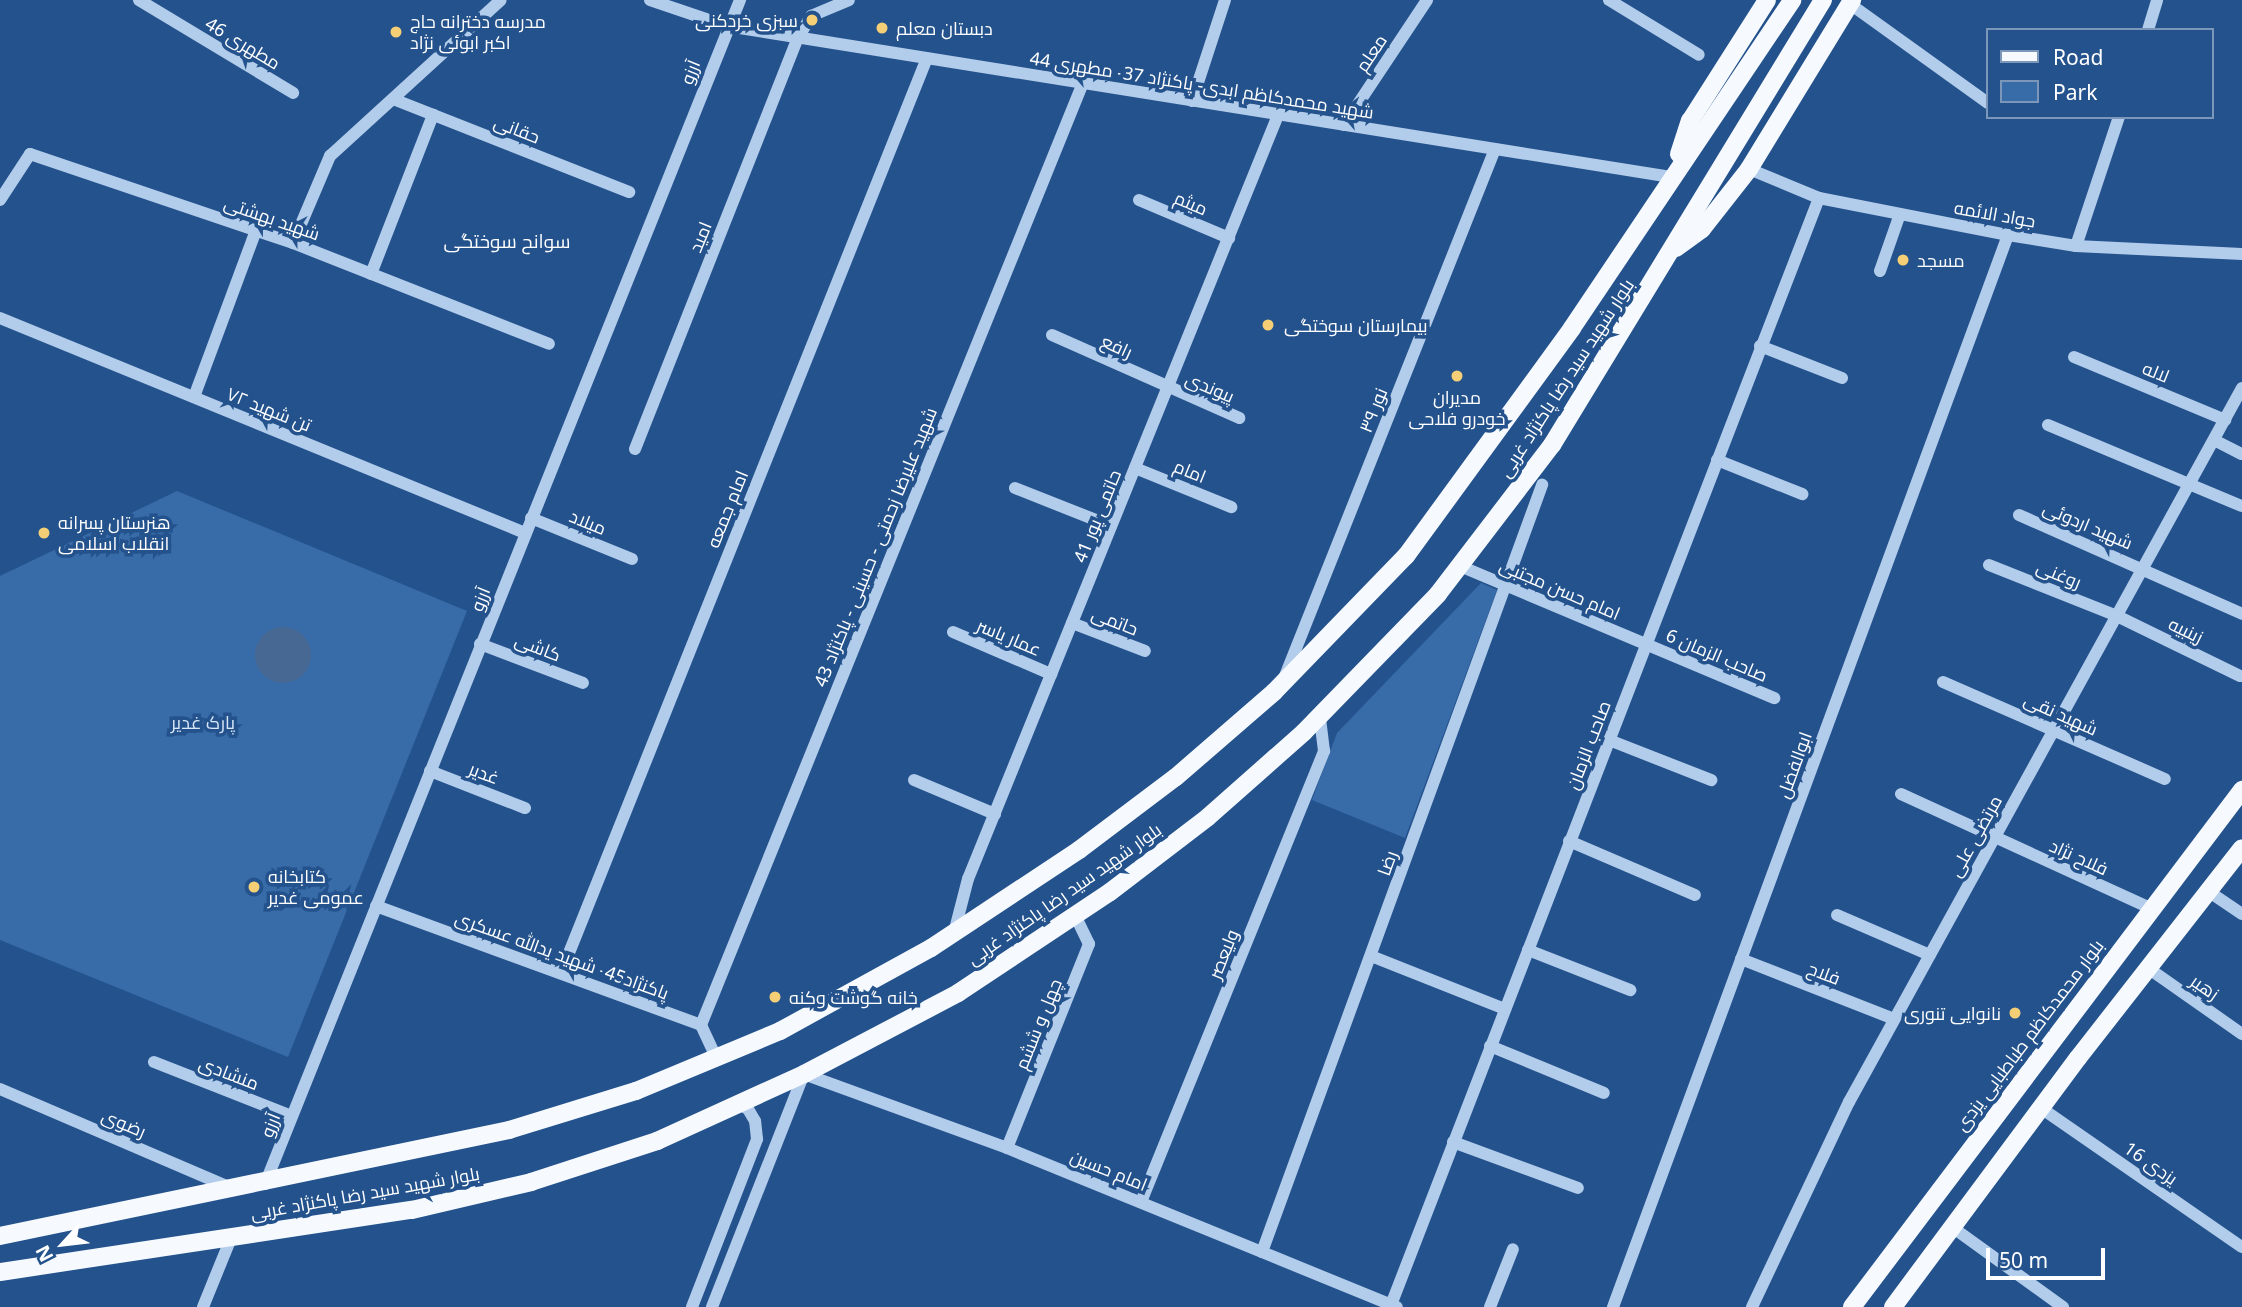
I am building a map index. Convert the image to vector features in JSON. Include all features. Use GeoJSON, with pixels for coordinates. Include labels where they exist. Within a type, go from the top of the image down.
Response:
{"type":"FeatureCollection","features":[{"type":"Feature","properties":{"kind":"main road"},"geometry":{"type":"LineString","coordinates":[[1671,177],[1690,121],[1767,0]]}},
{"type":"Feature","properties":{"kind":"main road"},"geometry":{"type":"LineString","coordinates":[[0,1236],[265,1184],[509,1130],[636,1091],[780,1031],[954,933],[1090,842],[1176,777],[1282,684],[1423,534],[1506,424],[1792,0]]}},
{"type":"Feature","properties":{"kind":"main road","name":"بلوار شهید سید رضا پاکنژاد غربی"},"geometry":{"type":"LineString","coordinates":[[0,1272],[412,1210],[531,1182],[657,1141],[804,1074],[958,993],[1075,915],[1208,817],[1320,717],[1460,565],[1552,445],[1671,253],[1822,0]]}},
{"type":"Feature","properties":{"kind":"main road"},"geometry":{"type":"LineString","coordinates":[[1671,253],[1702,229],[1749,169],[1851,2]]}},
{"type":"Feature","properties":{"kind":"main road","name":"بلوار محمدکاظم طباطبایی یزدی"},"geometry":{"type":"LineString","coordinates":[[1852,1307],[2051,1038],[2242,790]]}},
{"type":"Feature","properties":{"kind":"main road"},"geometry":{"type":"LineString","coordinates":[[1893,1307],[2078,1058],[2242,848]]}},
{"type":"Feature","properties":{"kind":"main road"},"geometry":{"type":"LineString","coordinates":[[2051,1038],[2078,1058]]}},
{"type":"Feature","properties":{"kind":"street","name":"مطهری 46"},"geometry":{"type":"LineString","coordinates":[[139,0],[293,93]]}},
{"type":"Feature","properties":{"kind":"street"},"geometry":{"type":"LineString","coordinates":[[293,243],[330,156],[501,0]]}},
{"type":"Feature","properties":{"kind":"street"},"geometry":{"type":"LineString","coordinates":[[650,0],[727,26]]}},
{"type":"Feature","properties":{"kind":"street","name":"آرزو"},"geometry":{"type":"LineString","coordinates":[[265,1184],[727,26],[740,0]]}},
{"type":"Feature","properties":{"kind":"street","name":"امید"},"geometry":{"type":"LineString","coordinates":[[635,449],[798,38],[811,16],[849,0]]}},
{"type":"Feature","properties":{"kind":"street"},"geometry":{"type":"LineString","coordinates":[[1192,101],[1225,0]]}},
{"type":"Feature","properties":{"kind":"street","name":"معلم"},"geometry":{"type":"LineString","coordinates":[[1344,125],[1427,0]]}},
{"type":"Feature","properties":{"kind":"street"},"geometry":{"type":"LineString","coordinates":[[1609,0],[1699,55]]}},
{"type":"Feature","properties":{"kind":"street"},"geometry":{"type":"LineString","coordinates":[[2149,28],[2157,0]]}},
{"type":"Feature","properties":{"kind":"street"},"geometry":{"type":"LineString","coordinates":[[1851,2],[1986,102]]}},
{"type":"Feature","properties":{"kind":"street","name":"شهید محمدکاظم ابدی- پاکنژاد 37- مطهری 44"},"geometry":{"type":"LineString","coordinates":[[727,26],[1671,177]]}},
{"type":"Feature","properties":{"kind":"street","name":"امام جمعه"},"geometry":{"type":"LineString","coordinates":[[561,973],[927,58]]}},
{"type":"Feature","properties":{"kind":"street","name":"شهید علیرضا زحمتی - حسینی - پاکنژاد 43"},"geometry":{"type":"LineString","coordinates":[[701,1025],[1083,83]]}},
{"type":"Feature","properties":{"kind":"street","name":"حقانی"},"geometry":{"type":"LineString","coordinates":[[393,99],[629,191]]}},
{"type":"Feature","properties":{"kind":"street","name":"حاتمی پور 41"},"geometry":{"type":"LineString","coordinates":[[954,933],[968,879],[1278,114]]}},
{"type":"Feature","properties":{"kind":"street"},"geometry":{"type":"LineString","coordinates":[[371,274],[433,115]]}},
{"type":"Feature","properties":{"kind":"street"},"geometry":{"type":"LineString","coordinates":[[2076,246],[2118,119]]}},
{"type":"Feature","properties":{"kind":"street","name":"نور ۳۹"},"geometry":{"type":"LineString","coordinates":[[1282,684],[1496,149]]}},
{"type":"Feature","properties":{"kind":"street","name":"شهید بهشتی"},"geometry":{"type":"LineString","coordinates":[[0,200],[30,155],[293,243],[549,344]]}},
{"type":"Feature","properties":{"kind":"street","name":"جواد الائمه"},"geometry":{"type":"LineString","coordinates":[[1749,169],[1819,198],[2008,235],[2076,246],[2242,254]]}},
{"type":"Feature","properties":{"kind":"street","name":"صاحب الزمان"},"geometry":{"type":"LineString","coordinates":[[1394,1306],[1453,1142],[1819,198]]}},
{"type":"Feature","properties":{"kind":"street","name":"میثم"},"geometry":{"type":"LineString","coordinates":[[1139,200],[1229,237]]}},
{"type":"Feature","properties":{"kind":"street"},"geometry":{"type":"LineString","coordinates":[[1880,271],[1900,214]]}},
{"type":"Feature","properties":{"kind":"street"},"geometry":{"type":"LineString","coordinates":[[194,397],[256,230]]}},
{"type":"Feature","properties":{"kind":"street","name":"ابوالفضل"},"geometry":{"type":"LineString","coordinates":[[1613,1307],[2008,235]]}},
{"type":"Feature","properties":{"kind":"street","name":"۷۲ تن شهید"},"geometry":{"type":"LineString","coordinates":[[0,318],[525,533]]}},
{"type":"Feature","properties":{"kind":"street","name":"رافع"},"geometry":{"type":"LineString","coordinates":[[1052,335],[1168,388]]}},
{"type":"Feature","properties":{"kind":"street"},"geometry":{"type":"LineString","coordinates":[[1760,346],[1842,378]]}},
{"type":"Feature","properties":{"kind":"street","name":"لاله"},"geometry":{"type":"LineString","coordinates":[[2074,357],[2225,420]]}},
{"type":"Feature","properties":{"kind":"street","name":"پیوندی"},"geometry":{"type":"LineString","coordinates":[[1168,388],[1239,418]]}},
{"type":"Feature","properties":{"kind":"street","name":"مرتضی علی"},"geometry":{"type":"LineString","coordinates":[[1752,1307],[1849,1102],[2242,388]]}},
{"type":"Feature","properties":{"kind":"street"},"geometry":{"type":"LineString","coordinates":[[2048,425],[2191,482],[2242,506]]}},
{"type":"Feature","properties":{"kind":"street"},"geometry":{"type":"LineString","coordinates":[[2214,440],[2242,454]]}},
{"type":"Feature","properties":{"kind":"street"},"geometry":{"type":"LineString","coordinates":[[1717,460],[1802,494]]}},
{"type":"Feature","properties":{"kind":"street","name":"امام"},"geometry":{"type":"LineString","coordinates":[[1135,468],[1231,507]]}},
{"type":"Feature","properties":{"kind":"street","name":"رضا"},"geometry":{"type":"LineString","coordinates":[[1262,1252],[1508,586],[1542,485]]}},
{"type":"Feature","properties":{"kind":"street"},"geometry":{"type":"LineString","coordinates":[[1015,488],[1111,526]]}},
{"type":"Feature","properties":{"kind":"street","name":"شهید اردوئی"},"geometry":{"type":"LineString","coordinates":[[2019,514],[2242,614]]}},
{"type":"Feature","properties":{"kind":"street","name":"میلاد"},"geometry":{"type":"LineString","coordinates":[[531,518],[632,559]]}},
{"type":"Feature","properties":{"kind":"street","name":"امام حسن مجتبی"},"geometry":{"type":"LineString","coordinates":[[1460,565],[1646,644]]}},
{"type":"Feature","properties":{"kind":"street","name":"روغنی"},"geometry":{"type":"LineString","coordinates":[[1989,565],[2116,616]]}},
{"type":"Feature","properties":{"kind":"street","name":"زینبیه"},"geometry":{"type":"LineString","coordinates":[[2116,616],[2239,676]]}},
{"type":"Feature","properties":{"kind":"street","name":"حاتمی"},"geometry":{"type":"LineString","coordinates":[[1072,623],[1145,651]]}},
{"type":"Feature","properties":{"kind":"street","name":"عمار یاسر"},"geometry":{"type":"LineString","coordinates":[[953,632],[1051,674]]}},
{"type":"Feature","properties":{"kind":"street","name":"کاشی"},"geometry":{"type":"LineString","coordinates":[[480,644],[583,683]]}},
{"type":"Feature","properties":{"kind":"street","name":"صاحب الزمان 6"},"geometry":{"type":"LineString","coordinates":[[1646,644],[1774,698]]}},
{"type":"Feature","properties":{"kind":"street","name":"شهید نقی"},"geometry":{"type":"LineString","coordinates":[[1943,682],[2165,779]]}},
{"type":"Feature","properties":{"kind":"street","name":"ولیعصر"},"geometry":{"type":"LineString","coordinates":[[1141,1202],[1324,751],[1320,717]]}},
{"type":"Feature","properties":{"kind":"street"},"geometry":{"type":"LineString","coordinates":[[1609,740],[1711,780]]}},
{"type":"Feature","properties":{"kind":"street","name":"غدیر"},"geometry":{"type":"LineString","coordinates":[[430,771],[525,808]]}},
{"type":"Feature","properties":{"kind":"street"},"geometry":{"type":"LineString","coordinates":[[914,780],[995,814]]}},
{"type":"Feature","properties":{"kind":"street","name":"فلاح نژاد"},"geometry":{"type":"LineString","coordinates":[[1901,794],[2150,908]]}},
{"type":"Feature","properties":{"kind":"street"},"geometry":{"type":"LineString","coordinates":[[1569,841],[1695,895]]}},
{"type":"Feature","properties":{"kind":"street"},"geometry":{"type":"LineString","coordinates":[[2208,891],[2242,914]]}},
{"type":"Feature","properties":{"kind":"street","name":"پاکنژاد45- شهید یدالله عسکری"},"geometry":{"type":"LineString","coordinates":[[376,906],[701,1025]]}},
{"type":"Feature","properties":{"kind":"street","name":"چهل و ششم"},"geometry":{"type":"LineString","coordinates":[[1007,1147],[1089,944],[1075,915]]}},
{"type":"Feature","properties":{"kind":"street"},"geometry":{"type":"LineString","coordinates":[[1837,915],[1930,955]]}},
{"type":"Feature","properties":{"kind":"street"},"geometry":{"type":"LineString","coordinates":[[1528,950],[1630,990]]}},
{"type":"Feature","properties":{"kind":"street"},"geometry":{"type":"LineString","coordinates":[[1371,956],[1505,1009]]}},
{"type":"Feature","properties":{"kind":"street","name":"فلاح"},"geometry":{"type":"LineString","coordinates":[[1741,959],[1895,1019]]}},
{"type":"Feature","properties":{"kind":"street","name":"زهیر"},"geometry":{"type":"LineString","coordinates":[[2148,968],[2242,1034]]}},
{"type":"Feature","properties":{"kind":"street"},"geometry":{"type":"LineString","coordinates":[[701,1025],[717,1059]]}},
{"type":"Feature","properties":{"kind":"street"},"geometry":{"type":"LineString","coordinates":[[1490,1046],[1604,1093]]}},
{"type":"Feature","properties":{"kind":"street","name":"منشادی"},"geometry":{"type":"LineString","coordinates":[[154,1062],[292,1116]]}},
{"type":"Feature","properties":{"kind":"street"},"geometry":{"type":"LineString","coordinates":[[712,1307],[804,1074]]}},
{"type":"Feature","properties":{"kind":"street","name":"امام حسین"},"geometry":{"type":"LineString","coordinates":[[804,1074],[1007,1147],[1394,1306]]}},
{"type":"Feature","properties":{"kind":"street","name":"رضوی"},"geometry":{"type":"LineString","coordinates":[[0,1089],[234,1190]]}},
{"type":"Feature","properties":{"kind":"street"},"geometry":{"type":"LineString","coordinates":[[692,1307],[757,1139],[755,1121],[748,1109],[738,1104]]}},
{"type":"Feature","properties":{"kind":"street","name":"یزدی 16"},"geometry":{"type":"LineString","coordinates":[[2040,1108],[2242,1247]]}},
{"type":"Feature","properties":{"kind":"street"},"geometry":{"type":"LineString","coordinates":[[1453,1142],[1578,1188]]}},
{"type":"Feature","properties":{"kind":"street"},"geometry":{"type":"LineString","coordinates":[[1952,1227],[2063,1307]]}},
{"type":"Feature","properties":{"kind":"street"},"geometry":{"type":"LineString","coordinates":[[203,1307],[232,1238]]}},
{"type":"Feature","properties":{"kind":"street"},"geometry":{"type":"LineString","coordinates":[[1490,1307],[1513,1249]]}},
{"type":"Feature","properties":{"kind":"green space","name":"پارک غدیر"},"geometry":{"type":"Polygon","coordinates":[[[177,491],[467,611],[288,1057],[0,940],[0,576],[177,491]]]}},
{"type":"Feature","properties":{"kind":"green space"},"geometry":{"type":"Polygon","coordinates":[[[1481,583],[1497,590],[1405,838],[1312,800],[1337,733],[1481,583]]]}},
{"type":"Feature","properties":{"kind":"shaded area"},"geometry":{"type":"Polygon","coordinates":[[[283,627],[294,629],[303,635],[309,644],[309,666],[303,675],[294,681],[283,683],[272,681],[263,675],[257,666],[255,655],[257,644],[263,635],[272,629],[283,627]]]}},
{"type":"Feature","properties":{"kind":"place","name":"سبزی خردکنی"},"geometry":{"type":"Point","coordinates":[812,20]}},
{"type":"Feature","properties":{"kind":"place","name":"دبستان معلم"},"geometry":{"type":"Point","coordinates":[882,28]}},
{"type":"Feature","properties":{"kind":"place","name":"مدرسه دخترانه حاج اکبر ابوئی نژاد"},"geometry":{"type":"Point","coordinates":[396,32]}},
{"type":"Feature","properties":{"kind":"place","name":"مسجد"},"geometry":{"type":"Point","coordinates":[1903,260]}},
{"type":"Feature","properties":{"kind":"place","name":"بیمارستان سوختگی"},"geometry":{"type":"Point","coordinates":[1268,325]}},
{"type":"Feature","properties":{"kind":"place","name":"مدیران خودرو فلاحی"},"geometry":{"type":"Point","coordinates":[1457,376]}},
{"type":"Feature","properties":{"kind":"place","name":"هنرستان پسرانه انقلاب اسلامی"},"geometry":{"type":"Point","coordinates":[44,533]}},
{"type":"Feature","properties":{"kind":"place","name":"کتابخانه عمومی غدیر"},"geometry":{"type":"Point","coordinates":[254,887]}},
{"type":"Feature","properties":{"kind":"place","name":"خانه گوشت وکنه"},"geometry":{"type":"Point","coordinates":[775,997]}},
{"type":"Feature","properties":{"kind":"place","name":"نانوایی تنوری"},"geometry":{"type":"Point","coordinates":[2015,1013]}},
{"type":"Feature","properties":{"kind":"district","name":"سوانح سوختگی"},"geometry":{"type":"Point","coordinates":[507,242]}}]}
